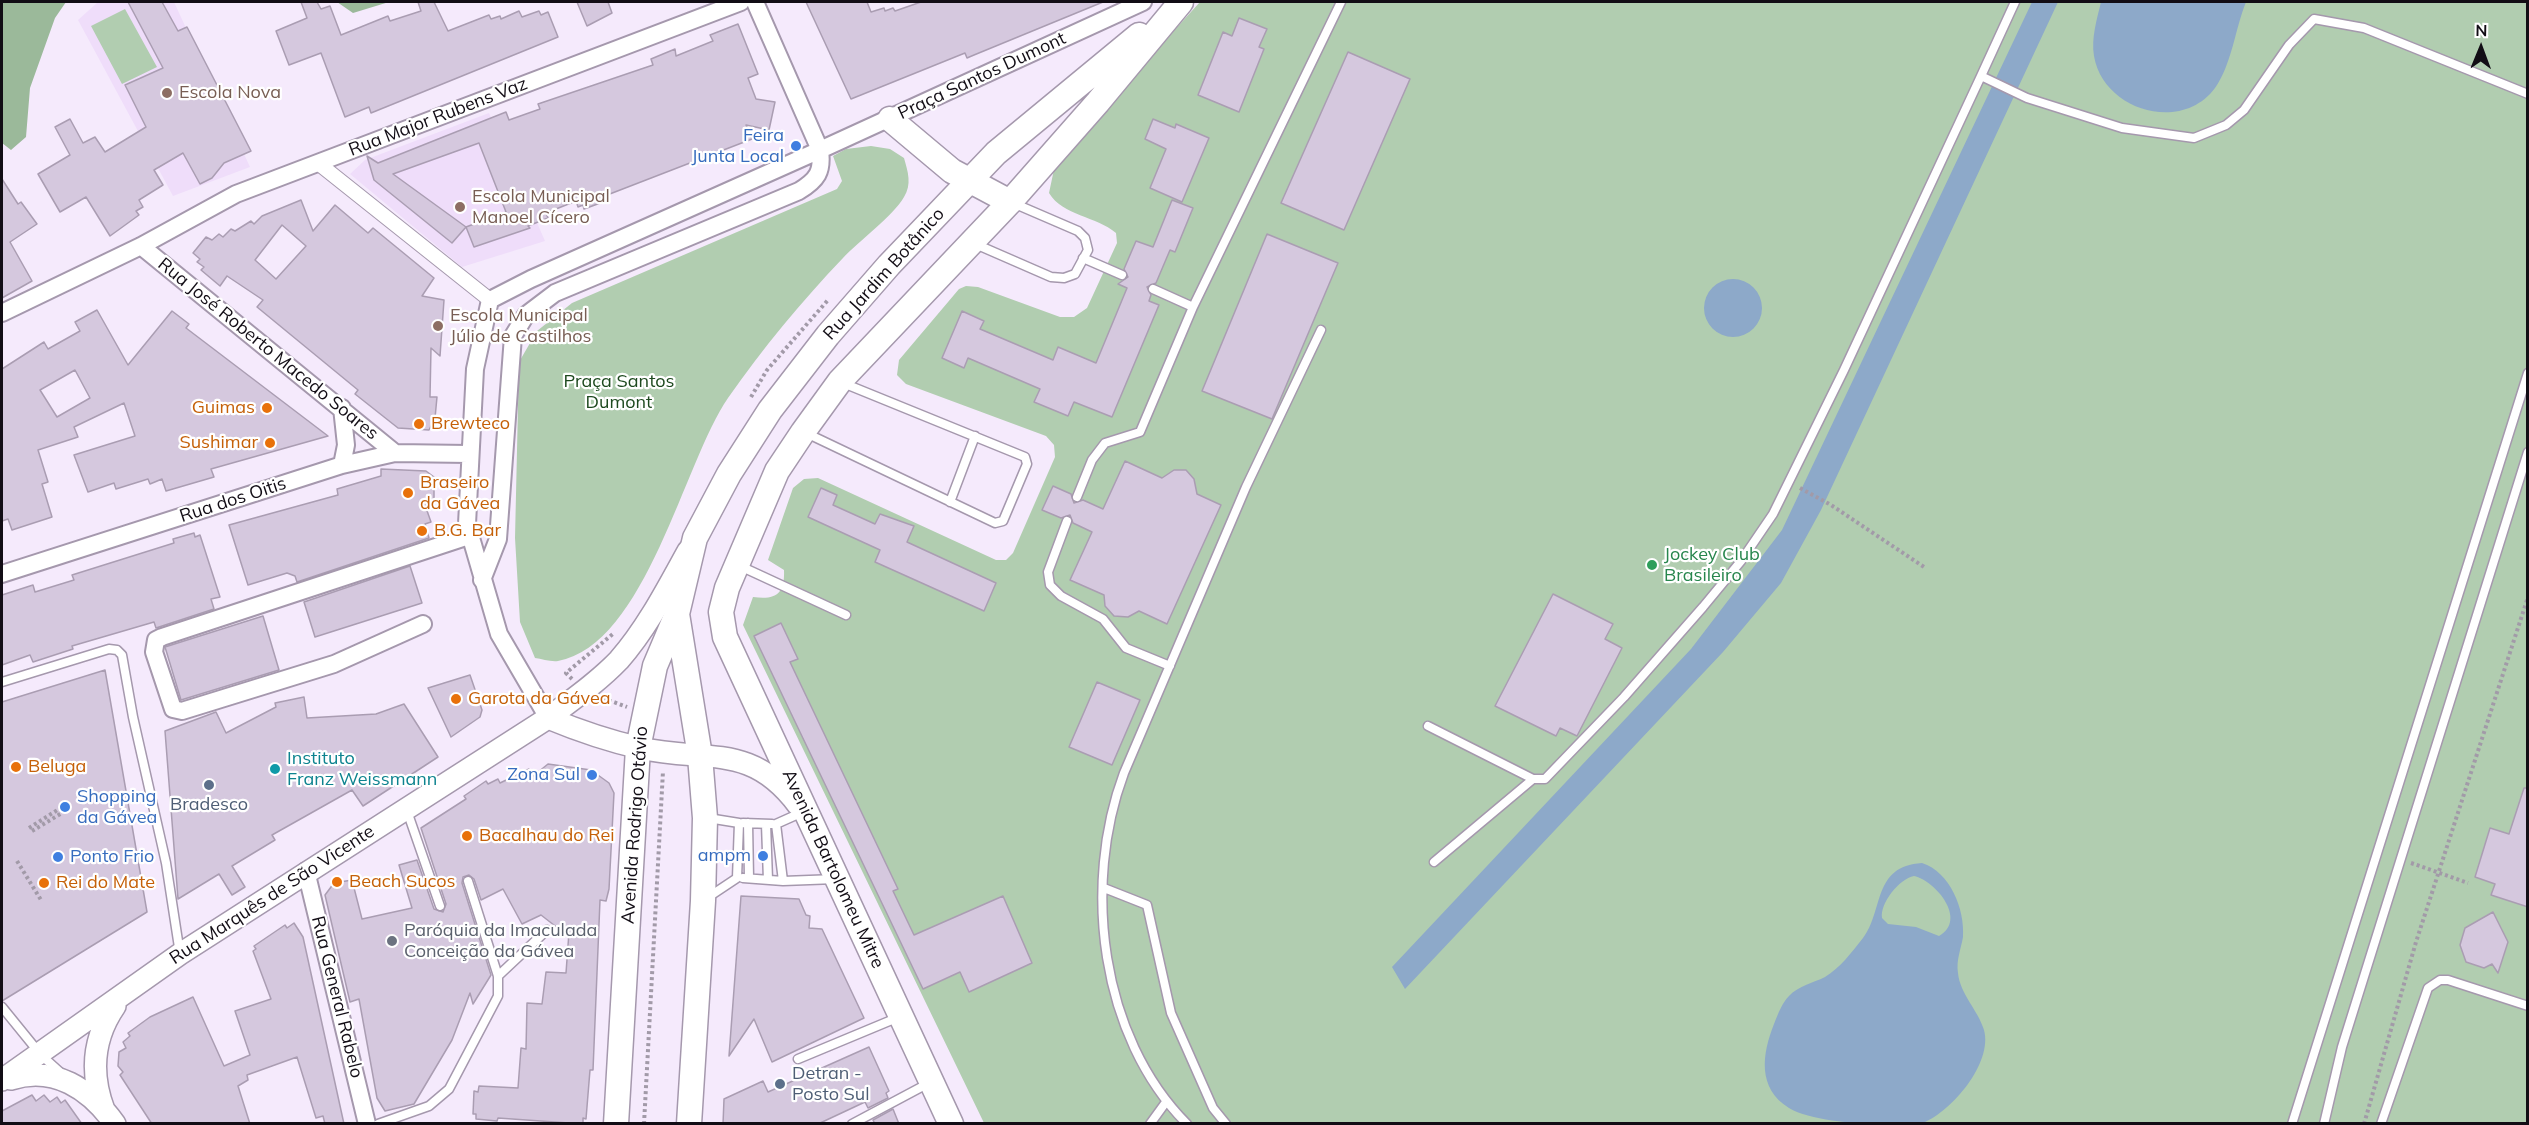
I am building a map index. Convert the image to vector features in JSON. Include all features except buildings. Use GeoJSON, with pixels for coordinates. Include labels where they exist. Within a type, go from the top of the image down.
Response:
{"type":"FeatureCollection","features":[{"type":"Feature","properties":{"kind":"main road","name":"Rua Jardim Botânico"},"geometry":{"type":"LineString","coordinates":[[677,614],[695,538],[729,474],[777,401],[835,327],[996,153],[1181,2]]}},
{"type":"Feature","properties":{"kind":"main road","name":"Rua Jardim Botânico"},"geometry":{"type":"LineString","coordinates":[[721,612],[736,565],[777,471],[840,381],[1010,202],[1098,102],[1181,2]]}},
{"type":"Feature","properties":{"kind":"main road"},"geometry":{"type":"LineString","coordinates":[[890,119],[944,165],[968,182],[1010,202]]}},
{"type":"Feature","properties":{"kind":"main road","name":"Avenida Bartolomeu Mitre"},"geometry":{"type":"LineString","coordinates":[[721,612],[725,638],[951,1124]]}},
{"type":"Feature","properties":{"kind":"main road"},"geometry":{"type":"LineString","coordinates":[[677,614],[700,756],[705,818],[703,900],[689,1124]]}},
{"type":"Feature","properties":{"kind":"main road","name":"Avenida Rodrigo Otávio"},"geometry":{"type":"LineString","coordinates":[[616,1124],[638,748],[655,666],[677,614]]}},
{"type":"Feature","properties":{"kind":"street","name":"Rua Major Rubens Vaz"},"geometry":{"type":"LineString","coordinates":[[2,313],[141,246],[236,194],[741,2]]}},
{"type":"Feature","properties":{"kind":"street"},"geometry":{"type":"LineString","coordinates":[[482,580],[498,539],[513,336],[526,315],[555,293],[799,191],[820,174],[822,165],[820,150],[755,2]]}},
{"type":"Feature","properties":{"kind":"street","name":"Praça Santos Dumont"},"geometry":{"type":"LineString","coordinates":[[490,300],[531,279],[890,119],[1143,2]]}},
{"type":"Feature","properties":{"kind":"street"},"geometry":{"type":"LineString","coordinates":[[318,163],[490,300],[475,369],[469,454],[469,536],[499,634],[548,718],[638,748],[740,760],[762,769],[782,784],[807,816]]}},
{"type":"Feature","properties":{"kind":"street","name":"Rua José Roberto Macedo Soares"},"geometry":{"type":"LineString","coordinates":[[141,246],[395,453]]}},
{"type":"Feature","properties":{"kind":"street"},"geometry":{"type":"LineString","coordinates":[[342,408],[346,445],[342,465]]}},
{"type":"Feature","properties":{"kind":"street","name":"Rua dos Oitis"},"geometry":{"type":"LineString","coordinates":[[2,574],[342,465],[395,453],[469,454]]}},
{"type":"Feature","properties":{"kind":"street"},"geometry":{"type":"LineString","coordinates":[[423,624],[334,664],[182,711],[173,709],[154,652],[156,640],[162,637],[469,536]]}},
{"type":"Feature","properties":{"kind":"street"},"geometry":{"type":"LineString","coordinates":[[548,718],[583,691],[623,654],[649,620],[695,538]]}},
{"type":"Feature","properties":{"kind":"street","name":"Rua Marquês de São Vicente"},"geometry":{"type":"LineString","coordinates":[[2,1081],[180,954],[306,871],[548,718]]}},
{"type":"Feature","properties":{"kind":"street","name":"Rua General Rabelo"},"geometry":{"type":"LineString","coordinates":[[306,871],[367,1124]]}},
{"type":"Feature","properties":{"kind":"street"},"geometry":{"type":"LineString","coordinates":[[110,1117],[95,1077],[97,1043],[109,1015],[128,992]]}},
{"type":"Feature","properties":{"kind":"street"},"geometry":{"type":"LineString","coordinates":[[2,1081],[36,1075],[63,1079],[75,1084],[110,1117]]}},
{"type":"Feature","properties":{"kind":"lane"},"geometry":{"type":"LineString","coordinates":[[1077,497],[1092,460],[1105,442],[1140,432],[1193,307],[1341,2]]}},
{"type":"Feature","properties":{"kind":"lane"},"geometry":{"type":"LineString","coordinates":[[1428,726],[1533,779],[1545,779],[1624,697],[1733,570],[1773,514],[1984,78],[2015,2]]}},
{"type":"Feature","properties":{"kind":"lane"},"geometry":{"type":"LineString","coordinates":[[1984,78],[2027,98],[2122,128],[2194,138],[2226,125],[2244,110],[2289,45],[2314,19],[2364,28],[2528,94]]}},
{"type":"Feature","properties":{"kind":"lane"},"geometry":{"type":"LineString","coordinates":[[973,242],[1051,277],[1064,278],[1075,274],[1088,250],[1085,238],[1077,231],[1010,202]]}},
{"type":"Feature","properties":{"kind":"lane"},"geometry":{"type":"LineString","coordinates":[[1083,258],[1122,275]]}},
{"type":"Feature","properties":{"kind":"lane"},"geometry":{"type":"LineString","coordinates":[[1153,289],[1193,307]]}},
{"type":"Feature","properties":{"kind":"lane"},"geometry":{"type":"LineString","coordinates":[[1187,1124],[1166,1102],[1143,1067],[1118,1008],[1106,948],[1104,888],[1114,799],[1246,487],[1321,330]]}},
{"type":"Feature","properties":{"kind":"lane"},"geometry":{"type":"LineString","coordinates":[[2292,1124],[2528,373]]}},
{"type":"Feature","properties":{"kind":"lane"},"geometry":{"type":"LineString","coordinates":[[803,432],[995,523],[1003,521],[1027,464],[1025,457],[840,381]]}},
{"type":"Feature","properties":{"kind":"lane"},"geometry":{"type":"LineString","coordinates":[[950,502],[975,436]]}},
{"type":"Feature","properties":{"kind":"lane"},"geometry":{"type":"LineString","coordinates":[[2324,1124],[2342,1047],[2528,452]]}},
{"type":"Feature","properties":{"kind":"lane"},"geometry":{"type":"LineString","coordinates":[[1067,521],[1048,572],[1050,585],[1061,596],[1103,619],[1126,648],[1170,666]]}},
{"type":"Feature","properties":{"kind":"lane"},"geometry":{"type":"LineString","coordinates":[[736,565],[846,615]]}},
{"type":"Feature","properties":{"kind":"lane"},"geometry":{"type":"LineString","coordinates":[[2,682],[110,649],[117,650],[122,655],[133,717],[166,863],[180,954]]}},
{"type":"Feature","properties":{"kind":"lane"},"geometry":{"type":"LineString","coordinates":[[1434,862],[1533,779]]}},
{"type":"Feature","properties":{"kind":"lane"},"geometry":{"type":"LineString","coordinates":[[406,808],[440,906]]}},
{"type":"Feature","properties":{"kind":"lane"},"geometry":{"type":"LineString","coordinates":[[705,818],[777,824],[807,816]]}},
{"type":"Feature","properties":{"kind":"lane"},"geometry":{"type":"LineString","coordinates":[[737,878],[744,823]]}},
{"type":"Feature","properties":{"kind":"lane"},"geometry":{"type":"LineString","coordinates":[[744,823],[748,878]]}},
{"type":"Feature","properties":{"kind":"lane"},"geometry":{"type":"LineString","coordinates":[[766,824],[768,880]]}},
{"type":"Feature","properties":{"kind":"lane"},"geometry":{"type":"LineString","coordinates":[[777,824],[783,880]]}},
{"type":"Feature","properties":{"kind":"lane"},"geometry":{"type":"LineString","coordinates":[[703,900],[737,878],[836,879]]}},
{"type":"Feature","properties":{"kind":"lane"},"geometry":{"type":"LineString","coordinates":[[378,1124],[429,1106],[449,1089],[498,996],[498,976],[468,881]]}},
{"type":"Feature","properties":{"kind":"lane"},"geometry":{"type":"LineString","coordinates":[[1104,888],[1148,905],[1171,1013],[1212,1108],[1226,1124]]}},
{"type":"Feature","properties":{"kind":"lane"},"geometry":{"type":"LineString","coordinates":[[498,976],[547,930]]}},
{"type":"Feature","properties":{"kind":"lane"},"geometry":{"type":"LineString","coordinates":[[2381,1124],[2428,988],[2432,983],[2448,980],[2528,1006]]}},
{"type":"Feature","properties":{"kind":"lane"},"geometry":{"type":"LineString","coordinates":[[2,1007],[41,1055],[75,1084]]}},
{"type":"Feature","properties":{"kind":"lane"},"geometry":{"type":"LineString","coordinates":[[798,1059],[902,1016]]}},
{"type":"Feature","properties":{"kind":"lane"},"geometry":{"type":"LineString","coordinates":[[852,1124],[932,1081]]}},
{"type":"Feature","properties":{"kind":"lane"},"geometry":{"type":"LineString","coordinates":[[1150,1124],[1166,1102]]}},
{"type":"Feature","properties":{"kind":"path"},"geometry":{"type":"LineString","coordinates":[[1793,485],[1832,505],[1924,567]]}},
{"type":"Feature","properties":{"kind":"path"},"geometry":{"type":"LineString","coordinates":[[2364,1124],[2438,872],[2528,597]]}},
{"type":"Feature","properties":{"kind":"path"},"geometry":{"type":"LineString","coordinates":[[644,1124],[664,752]]}},
{"type":"Feature","properties":{"kind":"path"},"geometry":{"type":"LineString","coordinates":[[30,829],[60,811]]}},
{"type":"Feature","properties":{"kind":"path"},"geometry":{"type":"LineString","coordinates":[[2402,860],[2468,883]]}},
{"type":"Feature","properties":{"kind":"path"},"geometry":{"type":"LineString","coordinates":[[17,861],[41,900]]}},
{"type":"Feature","properties":{"kind":"shaded area","name":"Escola Nova"},"geometry":{"type":"Polygon","coordinates":[[[98,2],[174,2],[250,167],[173,196],[78,20],[98,2]]]}},
{"type":"Feature","properties":{"kind":"shaded area","name":"Escola Municipal Manoel Cícero"},"geometry":{"type":"Polygon","coordinates":[[[489,113],[545,241],[462,267],[350,174],[365,160],[489,113]]]}},
{"type":"Feature","properties":{"kind":"green space"},"geometry":{"type":"Polygon","coordinates":[[[2,2],[66,2],[55,18],[30,88],[26,137],[11,150],[2,143],[2,2]]]}},
{"type":"Feature","properties":{"kind":"green space"},"geometry":{"type":"Polygon","coordinates":[[[337,2],[389,2],[353,13],[337,2]]]}},
{"type":"Feature","properties":{"kind":"green space","name":"Jockey Club Brasileiro"},"geometry":{"type":"Polygon","coordinates":[[[1200,2],[2527,2],[2527,1123],[984,1123],[743,625],[753,597],[773,596],[783,585],[784,570],[768,560],[793,488],[804,479],[818,478],[996,560],[1006,560],[1013,553],[1055,457],[1054,445],[1046,436],[906,384],[897,375],[899,360],[959,289],[966,286],[978,287],[1060,317],[1074,317],[1087,308],[1117,243],[1116,233],[1055,201],[1049,193],[1056,160],[1200,2]]]}},
{"type":"Feature","properties":{"kind":"green space"},"geometry":{"type":"Polygon","coordinates":[[[125,9],[157,67],[122,84],[91,26],[125,9]]]}},
{"type":"Feature","properties":{"kind":"green space","name":"Praça Santos Dumont"},"geometry":{"type":"Polygon","coordinates":[[[871,146],[890,149],[904,158],[909,183],[904,197],[892,212],[812,291],[728,398],[695,463],[660,547],[639,587],[616,622],[589,648],[558,661],[535,658],[520,622],[515,538],[519,362],[537,331],[572,303],[837,189],[842,181],[833,156],[846,149],[871,146]]]}},
{"type":"Feature","properties":{"kind":"water"},"geometry":{"type":"Polygon","coordinates":[[[2032,2],[2058,2],[1821,510],[1781,583],[1723,652],[1405,989],[1392,967],[1691,649],[1782,530],[2032,2]]]}},
{"type":"Feature","properties":{"kind":"water"},"geometry":{"type":"Polygon","coordinates":[[[2101,2],[2246,2],[2229,57],[2215,88],[2200,102],[2183,110],[2164,112],[2145,110],[2127,102],[2112,90],[2100,75],[2094,56],[2093,42],[2101,2]]]}},
{"type":"Feature","properties":{"kind":"water"},"geometry":{"type":"Polygon","coordinates":[[[1727,279],[1739,279],[1754,287],[1762,302],[1762,314],[1754,329],[1739,337],[1727,337],[1712,329],[1704,314],[1704,302],[1712,287],[1727,279]]]}},
{"type":"Feature","properties":{"kind":"water"},"geometry":{"type":"Polygon","coordinates":[[[1922,863],[1932,868],[1948,883],[1958,904],[1963,926],[1958,964],[1959,981],[1984,1030],[1985,1043],[1976,1071],[1968,1084],[1946,1108],[1923,1123],[1832,1121],[1808,1116],[1789,1108],[1771,1091],[1765,1070],[1770,1035],[1784,1002],[1801,987],[1825,977],[1836,969],[1850,954],[1870,927],[1887,881],[1895,872],[1906,866],[1922,863]],[[1914,876],[1902,882],[1887,899],[1882,918],[1888,924],[1916,927],[1939,936],[1947,929],[1950,911],[1939,893],[1923,879],[1914,876]]]}},
{"type":"Feature","properties":{"kind":"place","name":"Escola Nova"},"geometry":{"type":"Point","coordinates":[167,93]}},
{"type":"Feature","properties":{"kind":"place","name":"Feira Junta Local"},"geometry":{"type":"Point","coordinates":[796,146]}},
{"type":"Feature","properties":{"kind":"place","name":"Escola Municipal Manoel Cícero"},"geometry":{"type":"Point","coordinates":[460,207]}},
{"type":"Feature","properties":{"kind":"place","name":"Escola Municipal Júlio de Castilhos"},"geometry":{"type":"Point","coordinates":[438,326]}},
{"type":"Feature","properties":{"kind":"place","name":"Guimas"},"geometry":{"type":"Point","coordinates":[267,408]}},
{"type":"Feature","properties":{"kind":"place","name":"Brewteco"},"geometry":{"type":"Point","coordinates":[419,424]}},
{"type":"Feature","properties":{"kind":"place","name":"Sushimar"},"geometry":{"type":"Point","coordinates":[270,443]}},
{"type":"Feature","properties":{"kind":"place","name":"Braseiro da Gávea"},"geometry":{"type":"Point","coordinates":[408,493]}},
{"type":"Feature","properties":{"kind":"place","name":"B.G. Bar"},"geometry":{"type":"Point","coordinates":[422,531]}},
{"type":"Feature","properties":{"kind":"place","name":"Jockey Club Brasileiro"},"geometry":{"type":"Point","coordinates":[1652,565]}},
{"type":"Feature","properties":{"kind":"place","name":"Garota da Gávea"},"geometry":{"type":"Point","coordinates":[456,699]}},
{"type":"Feature","properties":{"kind":"place","name":"Beluga"},"geometry":{"type":"Point","coordinates":[16,767]}},
{"type":"Feature","properties":{"kind":"place","name":"Instituto Franz Weissmann"},"geometry":{"type":"Point","coordinates":[275,769]}},
{"type":"Feature","properties":{"kind":"place","name":"Zona Sul"},"geometry":{"type":"Point","coordinates":[592,775]}},
{"type":"Feature","properties":{"kind":"place","name":"Bradesco"},"geometry":{"type":"Point","coordinates":[209,785]}},
{"type":"Feature","properties":{"kind":"place","name":"Shopping da Gávea"},"geometry":{"type":"Point","coordinates":[65,807]}},
{"type":"Feature","properties":{"kind":"place","name":"Bacalhau do Rei"},"geometry":{"type":"Point","coordinates":[467,836]}},
{"type":"Feature","properties":{"kind":"place","name":"ampm"},"geometry":{"type":"Point","coordinates":[763,856]}},
{"type":"Feature","properties":{"kind":"place","name":"Ponto Frio"},"geometry":{"type":"Point","coordinates":[58,857]}},
{"type":"Feature","properties":{"kind":"place","name":"Beach Sucos"},"geometry":{"type":"Point","coordinates":[337,882]}},
{"type":"Feature","properties":{"kind":"place","name":"Rei do Mate"},"geometry":{"type":"Point","coordinates":[44,883]}},
{"type":"Feature","properties":{"kind":"place","name":"Paróquia da Imaculada Conceição da Gávea"},"geometry":{"type":"Point","coordinates":[392,941]}},
{"type":"Feature","properties":{"kind":"place","name":"Detran - Posto Sul"},"geometry":{"type":"Point","coordinates":[780,1084]}}]}
